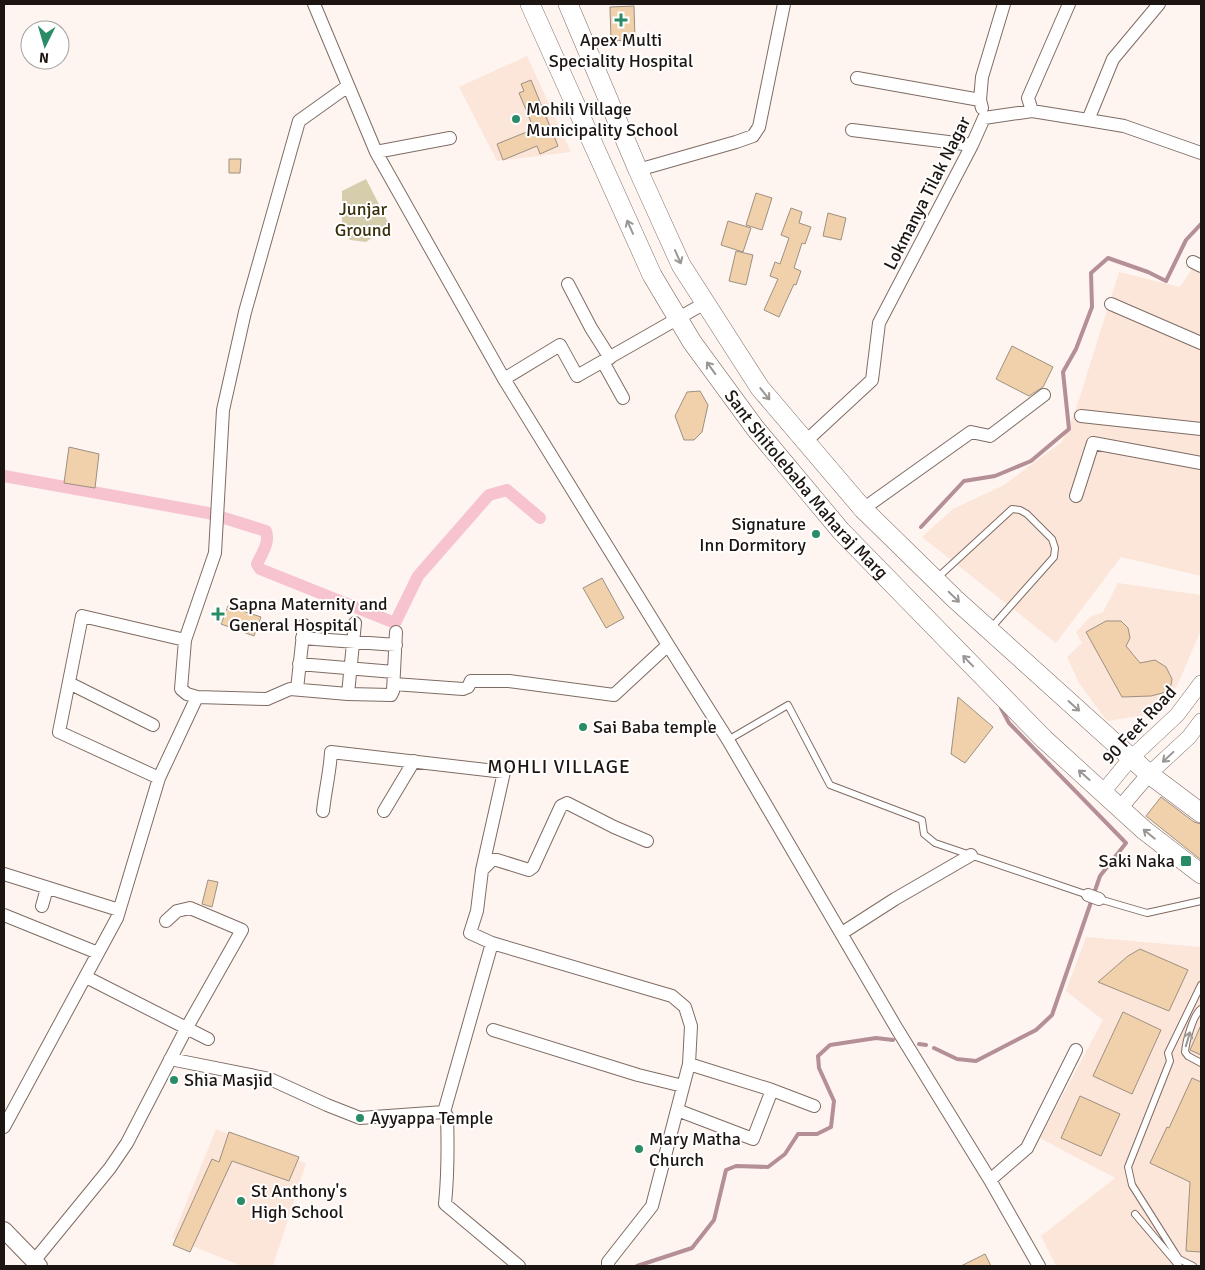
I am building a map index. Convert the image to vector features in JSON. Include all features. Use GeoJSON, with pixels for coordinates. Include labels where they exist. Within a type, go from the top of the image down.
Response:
{"type":"FeatureCollection","features":[{"type":"Feature","properties":{"kind":"main road","name":"Sant Shitolebaba Maharaj Marg"},"geometry":{"type":"LineString","coordinates":[[530,4],[652,275],[692,342],[755,428],[841,530],[1044,739],[1144,830],[1201,874]]}},
{"type":"Feature","properties":{"kind":"main road","name":"Sant Shitolebaba Maharaj Marg"},"geometry":{"type":"LineString","coordinates":[[568,4],[638,170],[681,265],[760,388],[863,508],[892,538],[1131,758],[1201,813]]}},
{"type":"Feature","properties":{"kind":"main road"},"geometry":{"type":"LineString","coordinates":[[871,562],[892,538]]}},
{"type":"Feature","properties":{"kind":"main road"},"geometry":{"type":"LineString","coordinates":[[4,1230],[36,1264]]}},
{"type":"Feature","properties":{"kind":"street"},"geometry":{"type":"LineString","coordinates":[[314,4],[376,152],[504,378],[728,740],[897,1029],[990,1180],[1039,1266]]}},
{"type":"Feature","properties":{"kind":"street"},"geometry":{"type":"LineString","coordinates":[[638,170],[753,136],[759,127],[781,4]]}},
{"type":"Feature","properties":{"kind":"street"},"geometry":{"type":"LineString","coordinates":[[984,118],[980,100],[982,77],[1002,4]]}},
{"type":"Feature","properties":{"kind":"street"},"geometry":{"type":"LineString","coordinates":[[1032,111],[1028,98],[1069,4]]}},
{"type":"Feature","properties":{"kind":"street"},"geometry":{"type":"LineString","coordinates":[[1088,120],[1113,59],[1159,4]]}},
{"type":"Feature","properties":{"kind":"street"},"geometry":{"type":"LineString","coordinates":[[857,78],[980,100]]}},
{"type":"Feature","properties":{"kind":"street"},"geometry":{"type":"LineString","coordinates":[[302,638],[354,643],[396,639],[391,695],[348,694],[290,689],[267,699],[197,697],[187,694],[181,689],[185,640],[215,553],[223,410],[245,312],[299,121],[348,86]]}},
{"type":"Feature","properties":{"kind":"street","name":"Lokmanya Tilak Nagar"},"geometry":{"type":"LineString","coordinates":[[805,442],[872,380],[879,323],[972,145],[984,118],[1032,111],[1088,120],[1124,126],[1201,153]]}},
{"type":"Feature","properties":{"kind":"street"},"geometry":{"type":"LineString","coordinates":[[852,130],[972,145]]}},
{"type":"Feature","properties":{"kind":"street"},"geometry":{"type":"LineString","coordinates":[[376,152],[450,138]]}},
{"type":"Feature","properties":{"kind":"street"},"geometry":{"type":"LineString","coordinates":[[568,284],[591,328],[622,398]]}},
{"type":"Feature","properties":{"kind":"street"},"geometry":{"type":"LineString","coordinates":[[504,378],[560,346],[577,376],[706,303]]}},
{"type":"Feature","properties":{"kind":"street"},"geometry":{"type":"LineString","coordinates":[[1111,304],[1201,343]]}},
{"type":"Feature","properties":{"kind":"street"},"geometry":{"type":"LineString","coordinates":[[863,508],[971,432],[990,436],[1044,395]]}},
{"type":"Feature","properties":{"kind":"street"},"geometry":{"type":"LineString","coordinates":[[1081,416],[1201,430]]}},
{"type":"Feature","properties":{"kind":"street"},"geometry":{"type":"LineString","coordinates":[[1076,496],[1093,443],[1201,463]]}},
{"type":"Feature","properties":{"kind":"street"},"geometry":{"type":"LineString","coordinates":[[159,778],[59,732],[82,616],[185,640]]}},
{"type":"Feature","properties":{"kind":"street"},"geometry":{"type":"LineString","coordinates":[[348,694],[355,623]]}},
{"type":"Feature","properties":{"kind":"street"},"geometry":{"type":"LineString","coordinates":[[297,689],[304,625]]}},
{"type":"Feature","properties":{"kind":"street"},"geometry":{"type":"LineString","coordinates":[[300,664],[351,668],[394,678],[463,689],[468,687],[471,681],[485,680],[508,681],[614,695],[668,645]]}},
{"type":"Feature","properties":{"kind":"street"},"geometry":{"type":"LineString","coordinates":[[69,683],[153,725]]}},
{"type":"Feature","properties":{"kind":"street","name":"90 Feet Road"},"geometry":{"type":"LineString","coordinates":[[1103,792],[1131,758],[1177,715],[1201,683]]}},
{"type":"Feature","properties":{"kind":"street"},"geometry":{"type":"LineString","coordinates":[[4,1127],[98,954],[159,778],[197,697]]}},
{"type":"Feature","properties":{"kind":"street"},"geometry":{"type":"LineString","coordinates":[[1120,808],[1149,774],[1189,737],[1201,721]]}},
{"type":"Feature","properties":{"kind":"street"},"geometry":{"type":"LineString","coordinates":[[323,812],[326,788],[330,775],[331,752],[504,772],[482,870],[477,911],[470,933],[492,943],[672,996],[685,1007],[691,1026],[689,1064],[652,1206],[608,1262],[608,1266]]}},
{"type":"Feature","properties":{"kind":"street"},"geometry":{"type":"LineString","coordinates":[[384,810],[414,761]]}},
{"type":"Feature","properties":{"kind":"street"},"geometry":{"type":"LineString","coordinates":[[482,870],[492,860],[529,870],[533,867],[561,806],[567,803],[614,827],[647,841]]}},
{"type":"Feature","properties":{"kind":"street"},"geometry":{"type":"LineString","coordinates":[[842,933],[970,855]]}},
{"type":"Feature","properties":{"kind":"street"},"geometry":{"type":"LineString","coordinates":[[4,874],[115,909]]}},
{"type":"Feature","properties":{"kind":"street"},"geometry":{"type":"LineString","coordinates":[[42,906],[47,888]]}},
{"type":"Feature","properties":{"kind":"street"},"geometry":{"type":"LineString","coordinates":[[104,932],[115,909],[116,893]]}},
{"type":"Feature","properties":{"kind":"street"},"geometry":{"type":"LineString","coordinates":[[36,1264],[127,1143],[186,1029],[242,930],[190,908],[177,911],[166,922]]}},
{"type":"Feature","properties":{"kind":"street"},"geometry":{"type":"LineString","coordinates":[[4,915],[98,954]]}},
{"type":"Feature","properties":{"kind":"street"},"geometry":{"type":"LineString","coordinates":[[492,943],[444,1112],[447,1116],[448,1135],[447,1179],[444,1204],[519,1266]]}},
{"type":"Feature","properties":{"kind":"street"},"geometry":{"type":"LineString","coordinates":[[86,977],[208,1039]]}},
{"type":"Feature","properties":{"kind":"street"},"geometry":{"type":"LineString","coordinates":[[493,1030],[638,1075],[683,1086]]}},
{"type":"Feature","properties":{"kind":"street"},"geometry":{"type":"LineString","coordinates":[[990,1180],[1027,1148],[1076,1050]]}},
{"type":"Feature","properties":{"kind":"street"},"geometry":{"type":"LineString","coordinates":[[170,1059],[270,1079],[360,1118],[444,1112]]}},
{"type":"Feature","properties":{"kind":"street"},"geometry":{"type":"LineString","coordinates":[[689,1064],[772,1090],[814,1106]]}},
{"type":"Feature","properties":{"kind":"street"},"geometry":{"type":"LineString","coordinates":[[677,1110],[753,1139],[772,1090]]}},
{"type":"Feature","properties":{"kind":"lane"},"geometry":{"type":"LineString","coordinates":[[936,580],[1012,509],[1027,514],[1052,538],[1055,548],[1054,557],[990,630]]}},
{"type":"Feature","properties":{"kind":"lane"},"geometry":{"type":"LineString","coordinates":[[728,740],[788,705],[830,786],[922,820],[924,834],[935,843],[1093,897],[1147,913],[1201,900]]}},
{"type":"Feature","properties":{"kind":"lane"},"geometry":{"type":"LineString","coordinates":[[1193,1266],[1180,1259],[1175,1253],[1132,1185],[1128,1168],[1170,1061],[1168,1054],[1201,985]]}},
{"type":"Feature","properties":{"kind":"lane"},"geometry":{"type":"LineString","coordinates":[[1201,1009],[1197,1013],[1185,1052],[1188,1056],[1201,1063]]}},
{"type":"Feature","properties":{"kind":"lane"},"geometry":{"type":"LineString","coordinates":[[1135,1214],[1179,1266]]}},
{"type":"Feature","properties":{"kind":"shaded area","name":"Mohili Village Municipality School"},"geometry":{"type":"Polygon","coordinates":[[[527,56],[571,152],[497,161],[459,87],[527,56]]]}},
{"type":"Feature","properties":{"kind":"shaded area"},"geometry":{"type":"Polygon","coordinates":[[[1201,255],[1201,576],[1121,557],[1056,643],[922,537],[953,509],[1004,485],[1062,442],[1076,409],[1119,272],[1180,287],[1201,255]]]}},
{"type":"Feature","properties":{"kind":"shaded area"},"geometry":{"type":"Polygon","coordinates":[[[1118,583],[1201,595],[1201,630],[1178,684],[1158,713],[1107,721],[1079,683],[1067,657],[1082,643],[1076,632],[1090,617],[1103,612],[1118,583]]]}},
{"type":"Feature","properties":{"kind":"shaded area"},"geometry":{"type":"Polygon","coordinates":[[[1086,937],[1201,947],[1201,1266],[1056,1266],[1041,1236],[1115,1178],[1040,1138],[1103,1020],[1066,991],[1086,937]]]}},
{"type":"Feature","properties":{"kind":"shaded area","name":"St Anthony's High School"},"geometry":{"type":"Polygon","coordinates":[[[216,1129],[306,1163],[273,1266],[242,1266],[172,1238],[216,1129]]]}},
{"type":"Feature","properties":{"kind":"green space","name":"Junjar Ground"},"geometry":{"type":"Polygon","coordinates":[[[366,179],[390,226],[366,242],[350,240],[342,230],[342,191],[366,179]]]}},
{"type":"Feature","properties":{"kind":"building"},"geometry":{"type":"Polygon","coordinates":[[[634,6],[635,40],[611,41],[610,7],[634,6]]]}},
{"type":"Feature","properties":{"kind":"building"},"geometry":{"type":"Polygon","coordinates":[[[531,80],[558,146],[540,154],[537,146],[503,160],[497,144],[534,129],[519,93],[524,91],[521,84],[531,80]]]}},
{"type":"Feature","properties":{"kind":"building"},"geometry":{"type":"Polygon","coordinates":[[[229,159],[241,159],[240,173],[229,173],[229,159]]]}},
{"type":"Feature","properties":{"kind":"building"},"geometry":{"type":"Polygon","coordinates":[[[756,193],[772,198],[762,230],[746,225],[756,193]]]}},
{"type":"Feature","properties":{"kind":"building"},"geometry":{"type":"Polygon","coordinates":[[[791,208],[802,212],[799,223],[811,227],[805,244],[802,243],[794,268],[801,271],[796,285],[794,284],[779,317],[764,310],[778,279],[770,276],[775,262],[780,264],[789,238],[781,235],[791,208]]]}},
{"type":"Feature","properties":{"kind":"building"},"geometry":{"type":"Polygon","coordinates":[[[828,213],[846,218],[841,240],[823,236],[828,213]]]}},
{"type":"Feature","properties":{"kind":"building"},"geometry":{"type":"Polygon","coordinates":[[[728,221],[751,228],[743,252],[721,245],[728,221]]]}},
{"type":"Feature","properties":{"kind":"building"},"geometry":{"type":"Polygon","coordinates":[[[736,251],[753,255],[746,285],[729,281],[736,251]]]}},
{"type":"Feature","properties":{"kind":"building"},"geometry":{"type":"Polygon","coordinates":[[[1012,346],[1053,367],[1043,387],[1029,396],[996,379],[1012,346]]]}},
{"type":"Feature","properties":{"kind":"building"},"geometry":{"type":"Polygon","coordinates":[[[700,391],[708,405],[702,432],[694,440],[684,440],[675,416],[687,392],[700,391]]]}},
{"type":"Feature","properties":{"kind":"building"},"geometry":{"type":"Polygon","coordinates":[[[69,447],[99,454],[95,488],[64,483],[69,447]]]}},
{"type":"Feature","properties":{"kind":"building"},"geometry":{"type":"Polygon","coordinates":[[[602,578],[624,618],[606,628],[583,588],[602,578]]]}},
{"type":"Feature","properties":{"kind":"building"},"geometry":{"type":"Polygon","coordinates":[[[228,606],[261,617],[254,636],[221,624],[228,606]]]}},
{"type":"Feature","properties":{"kind":"building"},"geometry":{"type":"Polygon","coordinates":[[[1106,621],[1121,621],[1128,628],[1130,638],[1126,646],[1140,663],[1155,660],[1166,667],[1172,679],[1170,691],[1151,696],[1122,697],[1086,632],[1106,621]]]}},
{"type":"Feature","properties":{"kind":"building"},"geometry":{"type":"Polygon","coordinates":[[[958,697],[993,727],[965,763],[951,754],[958,697]]]}},
{"type":"Feature","properties":{"kind":"building"},"geometry":{"type":"Polygon","coordinates":[[[1161,797],[1194,822],[1201,824],[1201,860],[1146,816],[1161,797]]]}},
{"type":"Feature","properties":{"kind":"building"},"geometry":{"type":"Polygon","coordinates":[[[208,880],[218,882],[212,907],[202,904],[208,880]]]}},
{"type":"Feature","properties":{"kind":"building"},"geometry":{"type":"Polygon","coordinates":[[[1140,949],[1188,970],[1169,1011],[1098,982],[1128,956],[1140,949]]]}},
{"type":"Feature","properties":{"kind":"building"},"geometry":{"type":"Polygon","coordinates":[[[1123,1012],[1161,1030],[1132,1094],[1093,1076],[1123,1012]]]}},
{"type":"Feature","properties":{"kind":"building"},"geometry":{"type":"Polygon","coordinates":[[[1201,1025],[1201,1055],[1190,1050],[1201,1025]]]}},
{"type":"Feature","properties":{"kind":"building"},"geometry":{"type":"Polygon","coordinates":[[[1192,1078],[1201,1082],[1201,1252],[1186,1251],[1190,1182],[1150,1163],[1167,1127],[1169,1128],[1192,1078]]]}},
{"type":"Feature","properties":{"kind":"building"},"geometry":{"type":"Polygon","coordinates":[[[1080,1096],[1120,1114],[1101,1156],[1061,1138],[1080,1096]]]}},
{"type":"Feature","properties":{"kind":"building"},"geometry":{"type":"Polygon","coordinates":[[[229,1132],[299,1157],[289,1181],[232,1161],[190,1252],[173,1245],[212,1159],[219,1162],[229,1132]]]}},
{"type":"Feature","properties":{"kind":"building"},"geometry":{"type":"Polygon","coordinates":[[[985,1254],[991,1266],[961,1266],[985,1254]]]}},
{"type":"Feature","properties":{"kind":"waterway"},"geometry":{"type":"LineString","coordinates":[[921,527],[964,481],[995,476],[1031,461],[1069,429],[1063,372],[1076,349],[1092,307],[1091,273],[1108,258],[1148,272],[1166,281],[1186,240],[1201,224]]}},
{"type":"Feature","properties":{"kind":"waterway"},"geometry":{"type":"LineString","coordinates":[[4,476],[208,513],[266,531],[266,544],[257,564],[260,569],[395,623],[418,576],[489,495],[507,490],[540,518]]}},
{"type":"Feature","properties":{"kind":"waterway"},"geometry":{"type":"LineString","coordinates":[[934,1048],[957,1059],[976,1061],[1036,1030],[1052,1015],[1100,876],[1126,843],[1009,723],[1001,708]]}},
{"type":"Feature","properties":{"kind":"waterway"},"geometry":{"type":"LineString","coordinates":[[637,1266],[692,1248],[714,1220],[726,1170],[736,1166],[768,1167],[785,1154],[798,1134],[817,1134],[831,1127],[834,1101],[819,1068],[818,1056],[830,1045],[876,1038],[893,1040]]}},
{"type":"Feature","properties":{"kind":"waterway"},"geometry":{"type":"LineString","coordinates":[[919,1044],[926,1045]]}},
{"type":"Feature","properties":{"kind":"place","name":"Apex Multi Speciality Hospital"},"geometry":{"type":"Point","coordinates":[621,20]}},
{"type":"Feature","properties":{"kind":"place","name":"Mohili Village Municipality School"},"geometry":{"type":"Point","coordinates":[516,119]}},
{"type":"Feature","properties":{"kind":"place","name":"Signature Inn Dormitory"},"geometry":{"type":"Point","coordinates":[816,534]}},
{"type":"Feature","properties":{"kind":"place","name":"Sapna Maternity and General Hospital"},"geometry":{"type":"Point","coordinates":[218,614]}},
{"type":"Feature","properties":{"kind":"place","name":"Sai Baba temple"},"geometry":{"type":"Point","coordinates":[583,727]}},
{"type":"Feature","properties":{"kind":"place","name":"Saki Naka"},"geometry":{"type":"Point","coordinates":[1186,861]}},
{"type":"Feature","properties":{"kind":"place","name":"Shia Masjid"},"geometry":{"type":"Point","coordinates":[174,1080]}},
{"type":"Feature","properties":{"kind":"place","name":"Ayyappa Temple"},"geometry":{"type":"Point","coordinates":[360,1118]}},
{"type":"Feature","properties":{"kind":"place","name":"Mary Matha Church"},"geometry":{"type":"Point","coordinates":[639,1149]}},
{"type":"Feature","properties":{"kind":"place","name":"St Anthony's High School"},"geometry":{"type":"Point","coordinates":[241,1201]}},
{"type":"Feature","properties":{"kind":"district","name":"MOHLI VILLAGE"},"geometry":{"type":"Point","coordinates":[559,767]}}]}
